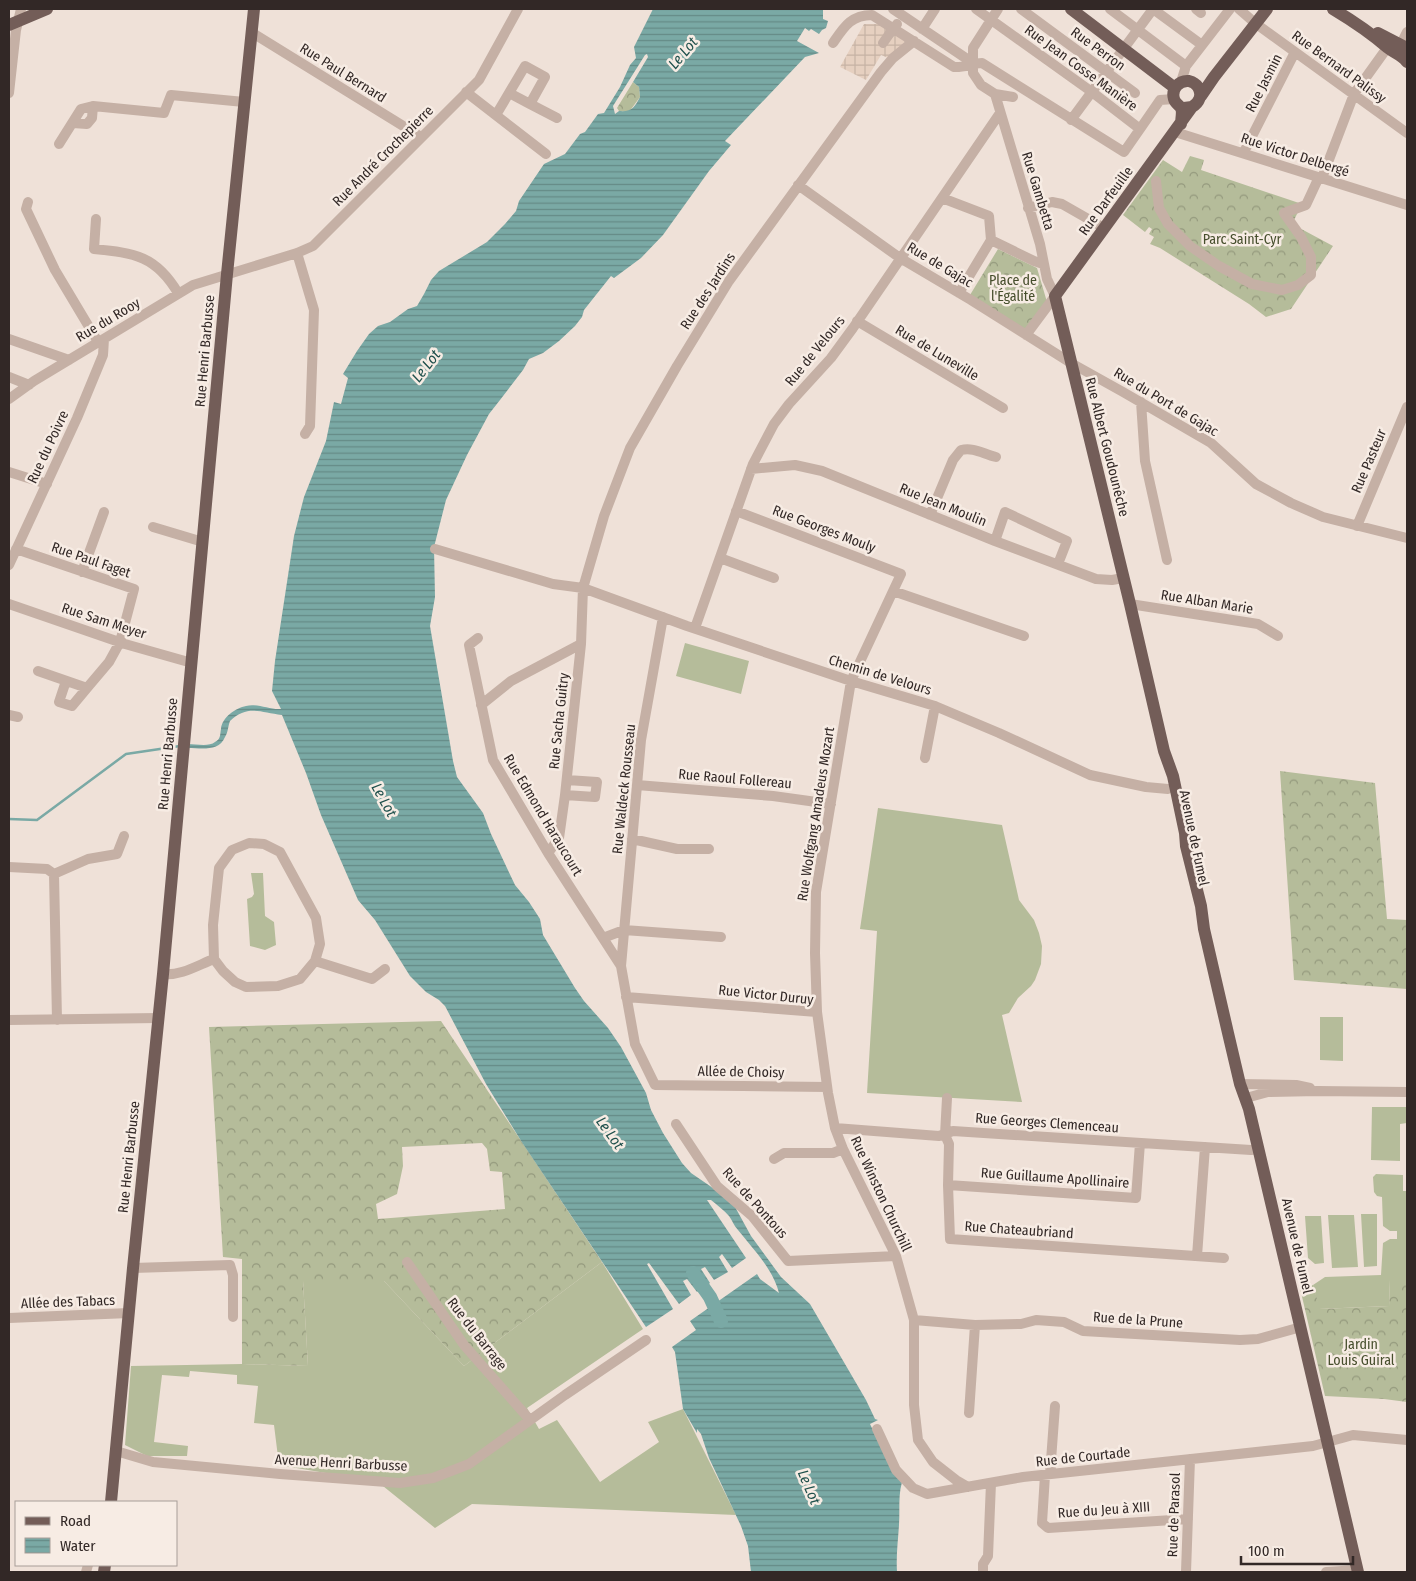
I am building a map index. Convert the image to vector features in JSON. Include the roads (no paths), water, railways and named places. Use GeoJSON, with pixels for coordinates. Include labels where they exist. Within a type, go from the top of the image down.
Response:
{"type":"FeatureCollection","features":[{"type":"Feature","properties":{"kind":"main road"},"geometry":{"type":"LineString","coordinates":[[16,18],[47,9]]}},
{"type":"Feature","properties":{"kind":"main road","name":"Rue Henri Barbusse"},"geometry":{"type":"LineString","coordinates":[[111,1501],[158,1018],[164,974],[227,274],[254,9]]}},
{"type":"Feature","properties":{"kind":"main road"},"geometry":{"type":"LineString","coordinates":[[1070,9],[1124,48],[1181,96],[1198,103],[1198,90],[1189,81],[1181,96],[1178,128]]}},
{"type":"Feature","properties":{"kind":"main road"},"geometry":{"type":"LineString","coordinates":[[1198,90],[1214,77],[1267,9]]}},
{"type":"Feature","properties":{"kind":"main road"},"geometry":{"type":"LineString","coordinates":[[1333,9],[1399,50]]}},
{"type":"Feature","properties":{"kind":"main road","name":"Rue Darfeuille"},"geometry":{"type":"LineString","coordinates":[[1055,296],[1178,128]]}},
{"type":"Feature","properties":{"kind":"main road","name":"Rue Albert Goudounêche"},"geometry":{"type":"LineString","coordinates":[[1055,296],[1130,604]]}},
{"type":"Feature","properties":{"kind":"main road","name":"Avenue de Fumel"},"geometry":{"type":"LineString","coordinates":[[1130,604],[1164,751],[1173,776],[1172,788],[1185,833],[1186,846],[1201,906],[1204,929],[1240,1084],[1246,1098],[1358,1571]]}},
{"type":"Feature","properties":{"kind":"street","name":"Rue André Crochepierre"},"geometry":{"type":"LineString","coordinates":[[227,274],[312,246],[479,80],[518,9]]}},
{"type":"Feature","properties":{"kind":"street"},"geometry":{"type":"LineString","coordinates":[[893,9],[900,20],[922,29],[986,65],[1124,152],[1140,128]]}},
{"type":"Feature","properties":{"kind":"street"},"geometry":{"type":"LineString","coordinates":[[922,29],[935,9]]}},
{"type":"Feature","properties":{"kind":"street","name":"Rue Jean Cosse Manière"},"geometry":{"type":"LineString","coordinates":[[976,9],[1140,128],[1160,100],[1181,96]]}},
{"type":"Feature","properties":{"kind":"street"},"geometry":{"type":"LineString","coordinates":[[998,9],[973,48],[973,72],[982,85],[995,94],[1013,97]]}},
{"type":"Feature","properties":{"kind":"street","name":"Rue Perron"},"geometry":{"type":"LineString","coordinates":[[1021,9],[1134,93]]}},
{"type":"Feature","properties":{"kind":"street"},"geometry":{"type":"LineString","coordinates":[[1110,9],[1186,66]]}},
{"type":"Feature","properties":{"kind":"street"},"geometry":{"type":"LineString","coordinates":[[1071,120],[1153,9],[1202,45]]}},
{"type":"Feature","properties":{"kind":"street"},"geometry":{"type":"LineString","coordinates":[[1181,96],[1186,66],[1230,9]]}},
{"type":"Feature","properties":{"kind":"street","name":"Rue Bernard Palissy"},"geometry":{"type":"LineString","coordinates":[[1239,9],[1255,23],[1407,133]]}},
{"type":"Feature","properties":{"kind":"street"},"geometry":{"type":"LineString","coordinates":[[833,43],[846,25],[862,15],[872,15],[954,67],[964,67],[973,59]]}},
{"type":"Feature","properties":{"kind":"street"},"geometry":{"type":"LineString","coordinates":[[9,93],[16,18]]}},
{"type":"Feature","properties":{"kind":"street"},"geometry":{"type":"LineString","coordinates":[[883,43],[900,20]]}},
{"type":"Feature","properties":{"kind":"street","name":"Rue Paul Bernard"},"geometry":{"type":"LineString","coordinates":[[252,32],[421,137]]}},
{"type":"Feature","properties":{"kind":"street"},"geometry":{"type":"LineString","coordinates":[[1156,181],[1159,208],[1168,224],[1190,246],[1219,266],[1252,284],[1282,290],[1298,285],[1311,275],[1311,258],[1301,237],[1284,213],[1306,205],[1321,178],[1354,94],[1399,50],[1407,32]]}},
{"type":"Feature","properties":{"kind":"street","name":"Rue des Jardins"},"geometry":{"type":"LineString","coordinates":[[582,588],[604,516],[630,448],[677,366],[729,281],[798,185],[881,72],[893,58],[914,41]]}},
{"type":"Feature","properties":{"kind":"street","name":"Rue Jasmin"},"geometry":{"type":"LineString","coordinates":[[1244,152],[1295,52]]}},
{"type":"Feature","properties":{"kind":"street"},"geometry":{"type":"LineString","coordinates":[[496,115],[525,66],[545,78],[530,104]]}},
{"type":"Feature","properties":{"kind":"street"},"geometry":{"type":"LineString","coordinates":[[466,92],[546,154]]}},
{"type":"Feature","properties":{"kind":"street"},"geometry":{"type":"LineString","coordinates":[[509,93],[557,118]]}},
{"type":"Feature","properties":{"kind":"street","name":"Rue Gambetta"},"geometry":{"type":"LineString","coordinates":[[995,94],[1040,244],[1047,279],[1055,296]]}},
{"type":"Feature","properties":{"kind":"street"},"geometry":{"type":"LineString","coordinates":[[60,144],[81,109],[94,106],[164,113],[171,95],[244,102]]}},
{"type":"Feature","properties":{"kind":"street","name":"Rue de Velours"},"geometry":{"type":"LineString","coordinates":[[695,628],[751,469],[774,424],[789,404],[831,358],[1000,113]]}},
{"type":"Feature","properties":{"kind":"street","name":"Rue Victor Delbergé"},"geometry":{"type":"LineString","coordinates":[[1178,128],[1407,206]]}},
{"type":"Feature","properties":{"kind":"street","name":"Rue de Gajac"},"geometry":{"type":"LineString","coordinates":[[798,185],[900,258],[1071,364]]}},
{"type":"Feature","properties":{"kind":"street"},"geometry":{"type":"LineString","coordinates":[[942,198],[989,216],[991,238],[959,293]]}},
{"type":"Feature","properties":{"kind":"street"},"geometry":{"type":"LineString","coordinates":[[28,202],[26,209],[55,270],[101,341]]}},
{"type":"Feature","properties":{"kind":"street"},"geometry":{"type":"LineString","coordinates":[[1028,208],[1052,202],[1062,204],[1104,228]]}},
{"type":"Feature","properties":{"kind":"street"},"geometry":{"type":"LineString","coordinates":[[96,218],[90,248],[128,252],[150,261],[170,278],[178,293]]}},
{"type":"Feature","properties":{"kind":"street"},"geometry":{"type":"LineString","coordinates":[[991,238],[1043,264]]}},
{"type":"Feature","properties":{"kind":"street"},"geometry":{"type":"LineString","coordinates":[[297,252],[314,310],[310,426],[305,434]]}},
{"type":"Feature","properties":{"kind":"street","name":"Rue du Rooy"},"geometry":{"type":"LineString","coordinates":[[9,399],[178,293],[193,285],[227,274]]}},
{"type":"Feature","properties":{"kind":"street"},"geometry":{"type":"LineString","coordinates":[[1026,335],[1055,296]]}},
{"type":"Feature","properties":{"kind":"street","name":"Rue de Luneville"},"geometry":{"type":"LineString","coordinates":[[857,321],[1003,408]]}},
{"type":"Feature","properties":{"kind":"street"},"geometry":{"type":"LineString","coordinates":[[9,339],[69,360]]}},
{"type":"Feature","properties":{"kind":"street","name":"Rue du Poivre"},"geometry":{"type":"LineString","coordinates":[[9,565],[77,418],[103,355],[101,341]]}},
{"type":"Feature","properties":{"kind":"street","name":"Rue du Port de Gajac"},"geometry":{"type":"LineString","coordinates":[[1071,364],[1211,443],[1256,484],[1291,503],[1323,517],[1407,538]]}},
{"type":"Feature","properties":{"kind":"street"},"geometry":{"type":"LineString","coordinates":[[9,376],[29,385]]}},
{"type":"Feature","properties":{"kind":"street"},"geometry":{"type":"LineString","coordinates":[[1141,402],[1144,461],[1167,560]]}},
{"type":"Feature","properties":{"kind":"street","name":"Rue Pasteur"},"geometry":{"type":"LineString","coordinates":[[1357,526],[1407,407]]}},
{"type":"Feature","properties":{"kind":"street"},"geometry":{"type":"LineString","coordinates":[[930,515],[953,460],[961,450],[974,449],[996,457]]}},
{"type":"Feature","properties":{"kind":"street","name":"Rue Jean Moulin"},"geometry":{"type":"LineString","coordinates":[[751,469],[795,465],[822,471],[995,541],[1096,579],[1112,580],[1123,578]]}},
{"type":"Feature","properties":{"kind":"street"},"geometry":{"type":"LineString","coordinates":[[9,472],[47,484]]}},
{"type":"Feature","properties":{"kind":"street","name":"Rue Georges Mouly"},"geometry":{"type":"LineString","coordinates":[[736,511],[901,574]]}},
{"type":"Feature","properties":{"kind":"street"},"geometry":{"type":"LineString","coordinates":[[82,572],[104,512]]}},
{"type":"Feature","properties":{"kind":"street"},"geometry":{"type":"LineString","coordinates":[[995,541],[1005,512],[1067,541],[1058,564]]}},
{"type":"Feature","properties":{"kind":"street"},"geometry":{"type":"LineString","coordinates":[[153,527],[203,542]]}},
{"type":"Feature","properties":{"kind":"street","name":"Rue Paul Faget"},"geometry":{"type":"LineString","coordinates":[[16,549],[134,589],[120,642]]}},
{"type":"Feature","properties":{"kind":"street","name":"Chemin de Velours"},"geometry":{"type":"LineString","coordinates":[[435,549],[553,584],[582,588],[851,681],[935,706],[1090,775],[1146,787],[1172,788]]}},
{"type":"Feature","properties":{"kind":"street"},"geometry":{"type":"LineString","coordinates":[[720,558],[774,578]]}},
{"type":"Feature","properties":{"kind":"street","name":"Rue Wolfgang Amadeus Mozart"},"geometry":{"type":"LineString","coordinates":[[817,1012],[815,953],[816,892],[851,681],[901,574]]}},
{"type":"Feature","properties":{"kind":"street","name":"Rue Sacha Guitry"},"geometry":{"type":"LineString","coordinates":[[548,853],[559,838],[567,780],[581,644],[582,588]]}},
{"type":"Feature","properties":{"kind":"street"},"geometry":{"type":"LineString","coordinates":[[893,591],[1024,636]]}},
{"type":"Feature","properties":{"kind":"street","name":"Rue Sam Meyer"},"geometry":{"type":"LineString","coordinates":[[9,604],[120,642],[192,663]]}},
{"type":"Feature","properties":{"kind":"street","name":"Rue Alban Marie"},"geometry":{"type":"LineString","coordinates":[[1130,604],[1258,624],[1278,636]]}},
{"type":"Feature","properties":{"kind":"street","name":"Rue Waldeck Rousseau"},"geometry":{"type":"LineString","coordinates":[[621,966],[641,740],[663,617]]}},
{"type":"Feature","properties":{"kind":"street","name":"Rue Edmond Haraucourt"},"geometry":{"type":"LineString","coordinates":[[478,638],[470,645],[492,760],[548,853],[621,966],[626,997]]}},
{"type":"Feature","properties":{"kind":"street"},"geometry":{"type":"LineString","coordinates":[[66,681],[59,702],[72,706],[109,662],[120,642]]}},
{"type":"Feature","properties":{"kind":"street"},"geometry":{"type":"LineString","coordinates":[[481,705],[511,681],[581,644]]}},
{"type":"Feature","properties":{"kind":"street"},"geometry":{"type":"LineString","coordinates":[[38,671],[87,688]]}},
{"type":"Feature","properties":{"kind":"street"},"geometry":{"type":"LineString","coordinates":[[925,758],[935,706]]}},
{"type":"Feature","properties":{"kind":"street"},"geometry":{"type":"LineString","coordinates":[[565,795],[595,797],[597,782],[567,780]]}},
{"type":"Feature","properties":{"kind":"street","name":"Rue Raoul Follereau"},"geometry":{"type":"LineString","coordinates":[[637,785],[773,796],[831,804]]}},
{"type":"Feature","properties":{"kind":"street"},"geometry":{"type":"LineString","coordinates":[[54,874],[88,859],[117,854],[124,836]]}},
{"type":"Feature","properties":{"kind":"street"},"geometry":{"type":"LineString","coordinates":[[632,839],[677,848],[709,849]]}},
{"type":"Feature","properties":{"kind":"street"},"geometry":{"type":"LineString","coordinates":[[249,843],[264,844],[280,852],[316,918],[320,944],[315,961],[300,979],[278,986],[246,987],[235,982],[223,971],[214,958],[213,925],[219,868],[232,850],[249,843]]}},
{"type":"Feature","properties":{"kind":"street"},"geometry":{"type":"LineString","coordinates":[[9,867],[47,870],[54,874]]}},
{"type":"Feature","properties":{"kind":"street"},"geometry":{"type":"LineString","coordinates":[[54,874],[57,1020]]}},
{"type":"Feature","properties":{"kind":"street"},"geometry":{"type":"LineString","coordinates":[[603,938],[624,930],[721,937]]}},
{"type":"Feature","properties":{"kind":"street"},"geometry":{"type":"LineString","coordinates":[[164,974],[180,973],[214,958]]}},
{"type":"Feature","properties":{"kind":"street"},"geometry":{"type":"LineString","coordinates":[[315,961],[372,979],[385,969]]}},
{"type":"Feature","properties":{"kind":"street","name":"Rue Victor Duruy"},"geometry":{"type":"LineString","coordinates":[[626,997],[817,1012],[827,1087],[835,1128]]}},
{"type":"Feature","properties":{"kind":"street","name":"Allée de Choisy"},"geometry":{"type":"LineString","coordinates":[[626,997],[636,1044],[655,1085],[827,1087]]}},
{"type":"Feature","properties":{"kind":"street"},"geometry":{"type":"LineString","coordinates":[[9,1020],[158,1018]]}},
{"type":"Feature","properties":{"kind":"street"},"geometry":{"type":"LineString","coordinates":[[1240,1084],[1296,1084],[1318,1091]]}},
{"type":"Feature","properties":{"kind":"street"},"geometry":{"type":"LineString","coordinates":[[1246,1098],[1268,1092],[1407,1092]]}},
{"type":"Feature","properties":{"kind":"street","name":"Rue Chateaubriand"},"geometry":{"type":"LineString","coordinates":[[947,1098],[945,1135],[949,1144],[950,1239],[1224,1258]]}},
{"type":"Feature","properties":{"kind":"street","name":"Rue de Pontous"},"geometry":{"type":"LineString","coordinates":[[676,1124],[718,1186],[752,1216],[788,1261],[896,1256]]}},
{"type":"Feature","properties":{"kind":"street","name":"Rue Georges Clemenceau"},"geometry":{"type":"LineString","coordinates":[[835,1128],[939,1136],[952,1131],[1258,1149]]}},
{"type":"Feature","properties":{"kind":"street","name":"Rue Winston Churchill"},"geometry":{"type":"LineString","coordinates":[[835,1128],[843,1150],[896,1256],[914,1320],[914,1405],[918,1440],[933,1462],[956,1480],[968,1486]]}},
{"type":"Feature","properties":{"kind":"street","name":"Rue Guillaume Apollinaire"},"geometry":{"type":"LineString","coordinates":[[948,1185],[1136,1198],[1140,1143]]}},
{"type":"Feature","properties":{"kind":"street"},"geometry":{"type":"LineString","coordinates":[[1197,1256],[1205,1147]]}},
{"type":"Feature","properties":{"kind":"street"},"geometry":{"type":"LineString","coordinates":[[774,1159],[784,1153],[833,1154],[843,1150]]}},
{"type":"Feature","properties":{"kind":"street","name":"Rue du Barrage"},"geometry":{"type":"LineString","coordinates":[[407,1262],[464,1344],[530,1420]]}},
{"type":"Feature","properties":{"kind":"street"},"geometry":{"type":"LineString","coordinates":[[133,1268],[230,1265],[233,1274],[233,1318]]}},
{"type":"Feature","properties":{"kind":"street","name":"Allée des Tabacs"},"geometry":{"type":"LineString","coordinates":[[9,1318],[129,1313]]}},
{"type":"Feature","properties":{"kind":"street","name":"Rue de la Prune"},"geometry":{"type":"LineString","coordinates":[[914,1320],[975,1325],[1021,1324],[1036,1320],[1064,1322],[1083,1331],[1240,1340],[1258,1339],[1301,1327]]}},
{"type":"Feature","properties":{"kind":"street"},"geometry":{"type":"LineString","coordinates":[[970,1413],[975,1325]]}},
{"type":"Feature","properties":{"kind":"street","name":"Avenue Henri Barbusse"},"geometry":{"type":"LineString","coordinates":[[116,1450],[153,1462],[400,1483],[433,1478],[469,1464],[646,1340]]}},
{"type":"Feature","properties":{"kind":"street"},"geometry":{"type":"LineString","coordinates":[[1048,1474],[1056,1406]]}},
{"type":"Feature","properties":{"kind":"street","name":"Rue de Courtade"},"geometry":{"type":"LineString","coordinates":[[877,1429],[896,1470],[913,1488],[927,1494],[1048,1474],[1313,1446],[1353,1435],[1407,1440]]}},
{"type":"Feature","properties":{"kind":"street","name":"Rue de Parasol"},"geometry":{"type":"LineString","coordinates":[[1186,1572],[1190,1460]]}},
{"type":"Feature","properties":{"kind":"street","name":"Rue du Jeu à XIII"},"geometry":{"type":"LineString","coordinates":[[1048,1474],[1042,1523],[1048,1528],[1188,1519]]}},
{"type":"Feature","properties":{"kind":"street"},"geometry":{"type":"LineString","coordinates":[[983,1572],[983,1564],[988,1556],[991,1483]]}},
{"type":"Feature","properties":{"kind":"street"},"geometry":{"type":"LineString","coordinates":[[1326,1572],[1358,1571]]}},
{"type":"Feature","properties":{"kind":"water"},"geometry":{"type":"Polygon","coordinates":[[[653,9],[823,9],[823,19],[828,21],[826,28],[819,34],[805,28],[797,41],[819,53],[805,57],[725,141],[731,145],[709,171],[663,235],[641,258],[614,278],[611,276],[584,310],[582,317],[575,326],[559,341],[543,353],[529,359],[523,370],[489,414],[467,455],[446,500],[434,547],[435,597],[430,626],[453,761],[457,777],[483,813],[515,885],[540,919],[543,935],[584,1001],[608,1028],[621,1047],[646,1093],[651,1110],[663,1133],[682,1163],[691,1173],[734,1205],[751,1236],[781,1277],[810,1304],[866,1400],[875,1419],[878,1420],[870,1424],[902,1482],[897,1572],[751,1572],[748,1546],[741,1526],[709,1458],[701,1434],[697,1429],[697,1433],[683,1409],[675,1352],[672,1347],[696,1330],[690,1321],[757,1274],[760,1279],[779,1293],[767,1268],[727,1214],[711,1200],[707,1200],[746,1258],[732,1268],[722,1254],[719,1257],[728,1272],[714,1280],[705,1267],[701,1269],[710,1283],[697,1292],[687,1279],[683,1281],[691,1295],[679,1304],[649,1263],[647,1264],[673,1309],[646,1327],[523,1144],[486,1084],[445,1006],[426,992],[410,976],[375,920],[358,900],[321,815],[282,715],[255,711],[243,713],[230,721],[226,735],[219,745],[209,748],[188,748],[188,744],[206,745],[217,741],[224,721],[230,714],[242,707],[250,705],[281,709],[272,691],[294,536],[304,497],[326,441],[334,402],[341,404],[348,378],[343,374],[357,351],[369,334],[378,326],[390,322],[408,309],[417,306],[431,280],[439,271],[487,242],[505,224],[516,211],[519,201],[544,164],[565,154],[598,114],[604,113],[620,87],[630,65],[636,58],[634,47],[653,9]],[[647,54],[645,55],[613,106],[615,114],[619,111],[630,110],[638,101],[640,97],[639,87],[633,82],[648,57],[647,54]]]}},
{"type":"Feature","properties":{"kind":"waterway"},"geometry":{"type":"LineString","coordinates":[[9,819],[37,820],[126,754],[180,746]]}},
{"type":"Feature","properties":{"kind":"waterway","name":"Le Lot"},"geometry":{"type":"LineString","coordinates":[[693,1273],[710,1297],[721,1321]]}},
{"type":"Feature","properties":{"kind":"park label","name":"Parc Saint-Cyr"},"geometry":{"type":"Point","coordinates":[1242,239]}},
{"type":"Feature","properties":{"kind":"park label","name":"Place de l'Égalité"},"geometry":{"type":"Point","coordinates":[1013,288]}},
{"type":"Feature","properties":{"kind":"park label","name":"Jardin Louis Guiral"},"geometry":{"type":"Point","coordinates":[1361,1352]}}]}
